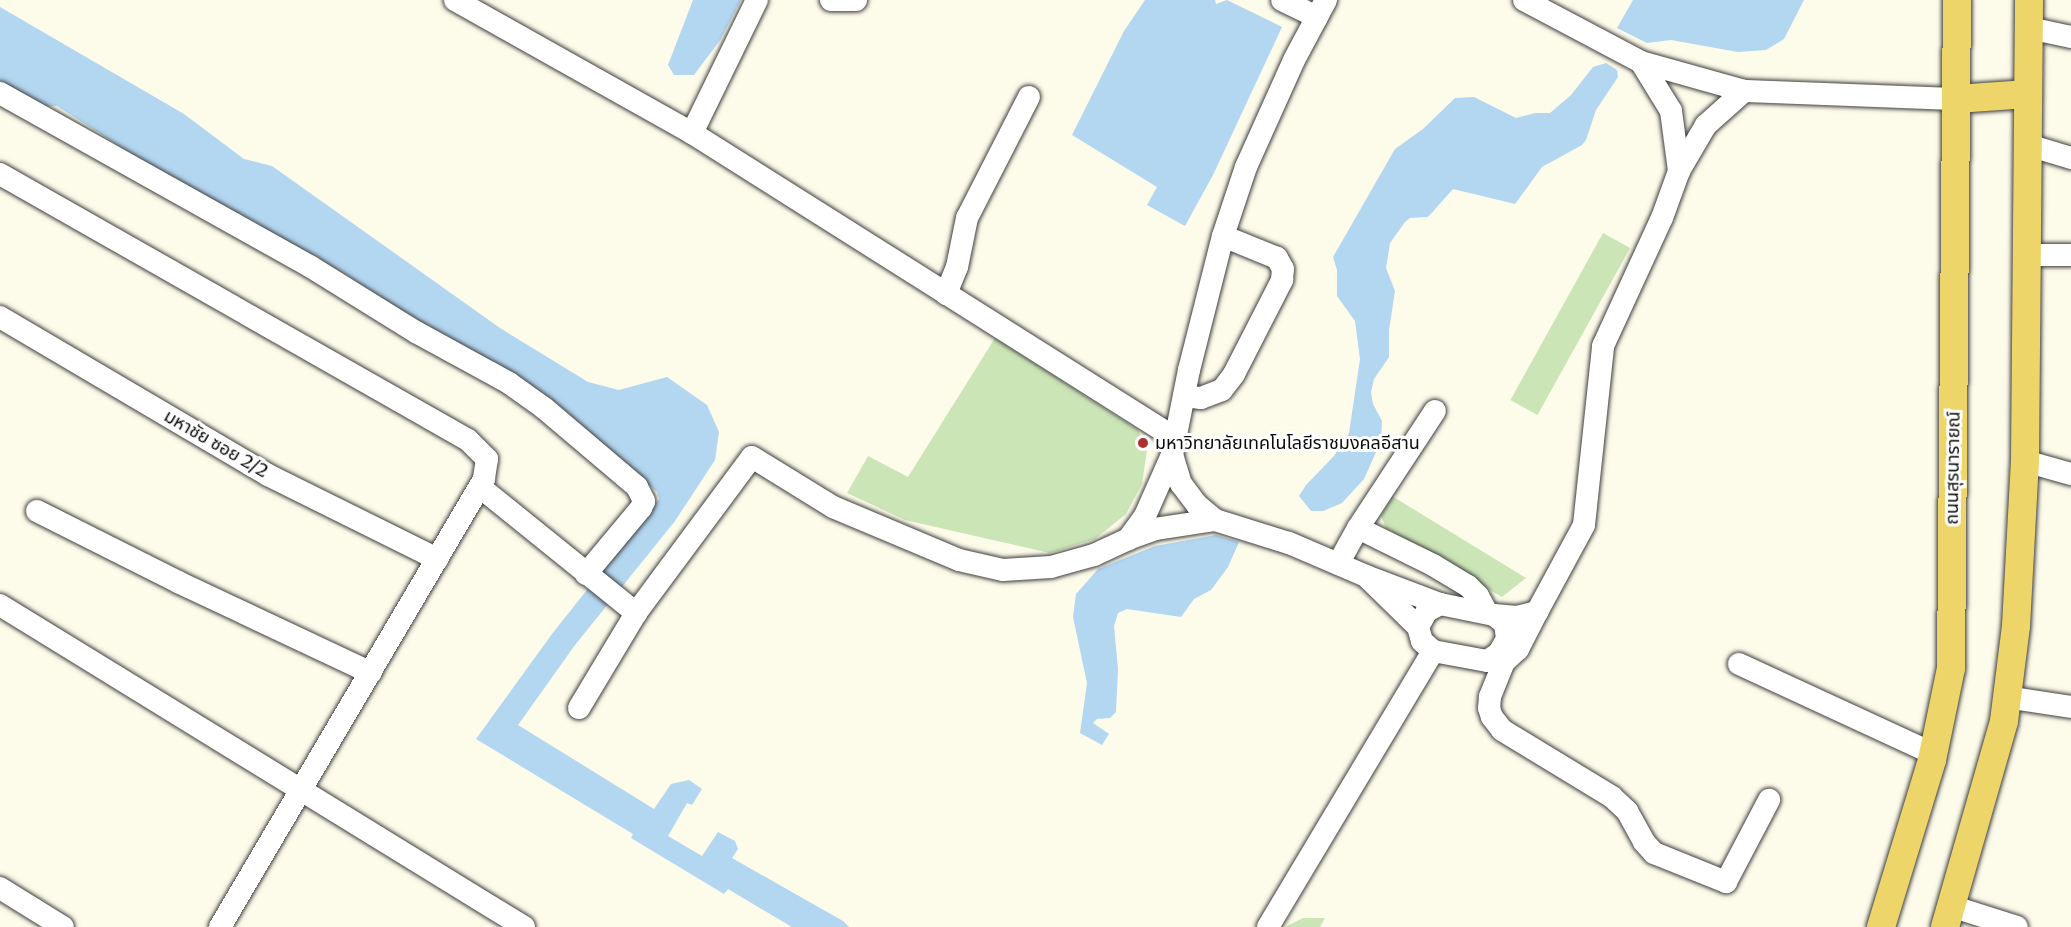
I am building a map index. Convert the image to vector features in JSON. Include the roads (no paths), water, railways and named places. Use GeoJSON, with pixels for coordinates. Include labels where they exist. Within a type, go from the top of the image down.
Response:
{"type":"FeatureCollection","features":[{"type":"Feature","properties":{"kind":"main road","name":"ถนนสุรนารายณ์"},"geometry":{"type":"LineString","coordinates":[[1881,927],[1934,754],[1951,668],[1957,0]]}},
{"type":"Feature","properties":{"kind":"main road"},"geometry":{"type":"LineString","coordinates":[[1948,916],[2004,721],[2016,626],[2025,461],[2030,0]]}},
{"type":"Feature","properties":{"kind":"main road"},"geometry":{"type":"LineString","coordinates":[[1956,99],[2028,94]]}},
{"type":"Feature","properties":{"kind":"street"},"geometry":{"type":"LineString","coordinates":[[455,0],[692,133],[946,294],[1174,446],[1181,484],[1197,505],[1215,520],[1289,543],[1366,576],[1440,603],[1517,617],[1537,612]]}},
{"type":"Feature","properties":{"kind":"street"},"geometry":{"type":"LineString","coordinates":[[692,133],[757,0]]}},
{"type":"Feature","properties":{"kind":"street"},"geometry":{"type":"LineString","coordinates":[[831,0],[856,0]]}},
{"type":"Feature","properties":{"kind":"street"},"geometry":{"type":"LineString","coordinates":[[1128,539],[1145,516],[1174,446],[1223,236],[1246,166],[1321,9],[1282,0]]}},
{"type":"Feature","properties":{"kind":"street"},"geometry":{"type":"LineString","coordinates":[[1524,0],[1641,62],[1744,92],[1956,99]]}},
{"type":"Feature","properties":{"kind":"street"},"geometry":{"type":"LineString","coordinates":[[2029,28],[2071,37]]}},
{"type":"Feature","properties":{"kind":"street"},"geometry":{"type":"LineString","coordinates":[[1641,62],[1671,111],[1679,171]]}},
{"type":"Feature","properties":{"kind":"street"},"geometry":{"type":"LineString","coordinates":[[1366,576],[1418,627],[1422,641],[1433,651],[1496,661],[1518,648],[1584,525],[1603,346],[1662,218],[1679,171],[1706,125],[1744,92]]}},
{"type":"Feature","properties":{"kind":"street"},"geometry":{"type":"LineString","coordinates":[[0,93],[311,267],[416,332],[509,383],[544,408],[637,487],[644,501],[641,508],[587,574]]}},
{"type":"Feature","properties":{"kind":"street"},"geometry":{"type":"LineString","coordinates":[[946,294],[957,267],[967,218],[1029,98]]}},
{"type":"Feature","properties":{"kind":"street"},"geometry":{"type":"LineString","coordinates":[[2028,145],[2071,158]]}},
{"type":"Feature","properties":{"kind":"street"},"geometry":{"type":"LineString","coordinates":[[0,174],[468,440],[487,459],[484,479],[480,487],[220,927]]}},
{"type":"Feature","properties":{"kind":"street"},"geometry":{"type":"LineString","coordinates":[[1184,396],[1201,398],[1222,390],[1234,374],[1282,280],[1283,269],[1277,258],[1223,236]]}},
{"type":"Feature","properties":{"kind":"street"},"geometry":{"type":"LineString","coordinates":[[2026,255],[2071,255]]}},
{"type":"Feature","properties":{"kind":"street","name":"มหาชัย ซอย 2/2"},"geometry":{"type":"LineString","coordinates":[[0,317],[268,475],[437,559]]}},
{"type":"Feature","properties":{"kind":"street"},"geometry":{"type":"LineString","coordinates":[[1338,564],[1358,528],[1435,411]]}},
{"type":"Feature","properties":{"kind":"street"},"geometry":{"type":"LineString","coordinates":[[579,708],[636,613],[753,457],[833,507],[959,560],[1003,570],[1051,567],[1094,555],[1155,529],[1215,520]]}},
{"type":"Feature","properties":{"kind":"street"},"geometry":{"type":"LineString","coordinates":[[2025,461],[2071,474]]}},
{"type":"Feature","properties":{"kind":"street"},"geometry":{"type":"LineString","coordinates":[[480,487],[636,613]]}},
{"type":"Feature","properties":{"kind":"street"},"geometry":{"type":"LineString","coordinates":[[37,510],[178,582],[371,673]]}},
{"type":"Feature","properties":{"kind":"street"},"geometry":{"type":"LineString","coordinates":[[1358,528],[1433,565],[1468,586],[1491,614],[1505,624],[1507,639],[1496,661],[1490,697],[1489,708],[1492,717],[1503,730],[1612,797],[1627,811],[1644,842],[1654,853],[1726,882],[1769,800]]}},
{"type":"Feature","properties":{"kind":"street"},"geometry":{"type":"LineString","coordinates":[[1418,627],[1427,611],[1440,603]]}},
{"type":"Feature","properties":{"kind":"street"},"geometry":{"type":"LineString","coordinates":[[0,605],[524,927]]}},
{"type":"Feature","properties":{"kind":"street"},"geometry":{"type":"LineString","coordinates":[[1268,927],[1433,651]]}},
{"type":"Feature","properties":{"kind":"street"},"geometry":{"type":"LineString","coordinates":[[1739,663],[1934,754]]}},
{"type":"Feature","properties":{"kind":"street"},"geometry":{"type":"LineString","coordinates":[[2006,697],[2071,707]]}},
{"type":"Feature","properties":{"kind":"street"},"geometry":{"type":"LineString","coordinates":[[0,888],[63,927]]}},
{"type":"Feature","properties":{"kind":"street"},"geometry":{"type":"LineString","coordinates":[[1948,916],[2017,927]]}},
{"type":"Feature","properties":{"kind":"water"},"geometry":{"type":"Polygon","coordinates":[[[693,0],[741,0],[721,39],[694,75],[674,75],[668,65],[693,0]]]}},
{"type":"Feature","properties":{"kind":"water"},"geometry":{"type":"Polygon","coordinates":[[[1145,0],[1215,0],[1216,4],[1227,0],[1282,27],[1213,175],[1185,226],[1147,205],[1157,187],[1072,135],[1124,31],[1145,0]]]}},
{"type":"Feature","properties":{"kind":"water"},"geometry":{"type":"Polygon","coordinates":[[[1633,0],[1804,0],[1784,39],[1766,50],[1738,52],[1671,40],[1647,43],[1617,28],[1633,0]]]}},
{"type":"Feature","properties":{"kind":"water"},"geometry":{"type":"Polygon","coordinates":[[[0,7],[184,114],[244,159],[272,166],[500,328],[588,382],[619,390],[667,377],[707,405],[719,432],[715,460],[675,521],[575,645],[518,725],[654,809],[671,784],[689,780],[702,789],[692,805],[687,803],[668,836],[702,856],[718,832],[735,841],[738,849],[732,858],[843,921],[849,927],[792,927],[728,889],[724,894],[631,838],[633,834],[476,739],[552,634],[659,499],[657,492],[618,457],[347,275],[143,161],[57,106],[36,107],[0,87],[0,7]]]}},
{"type":"Feature","properties":{"kind":"water"},"geometry":{"type":"Polygon","coordinates":[[[1606,63],[1617,70],[1618,77],[1596,110],[1586,140],[1582,145],[1542,167],[1515,204],[1453,189],[1428,217],[1410,218],[1405,222],[1390,243],[1386,268],[1395,291],[1389,330],[1389,357],[1374,379],[1371,392],[1373,404],[1382,421],[1381,441],[1364,479],[1342,503],[1323,511],[1311,511],[1299,496],[1306,485],[1334,456],[1349,433],[1360,359],[1355,321],[1337,296],[1337,270],[1333,257],[1395,149],[1423,129],[1455,98],[1474,97],[1516,118],[1535,113],[1550,113],[1571,95],[1593,67],[1606,63]]]}},
{"type":"Feature","properties":{"kind":"water"},"geometry":{"type":"Polygon","coordinates":[[[1216,535],[1239,542],[1228,567],[1211,590],[1194,599],[1181,617],[1127,609],[1118,613],[1114,626],[1118,669],[1116,712],[1110,718],[1097,719],[1093,723],[1109,734],[1102,745],[1080,733],[1087,683],[1073,617],[1076,594],[1098,569],[1155,546],[1216,535]]]}},
{"type":"Feature","properties":{"kind":"place","name":"มหาวิทยาลัยเทคโนโลยีราชมงคลอีสาน"},"geometry":{"type":"Point","coordinates":[1143,443]}}]}
